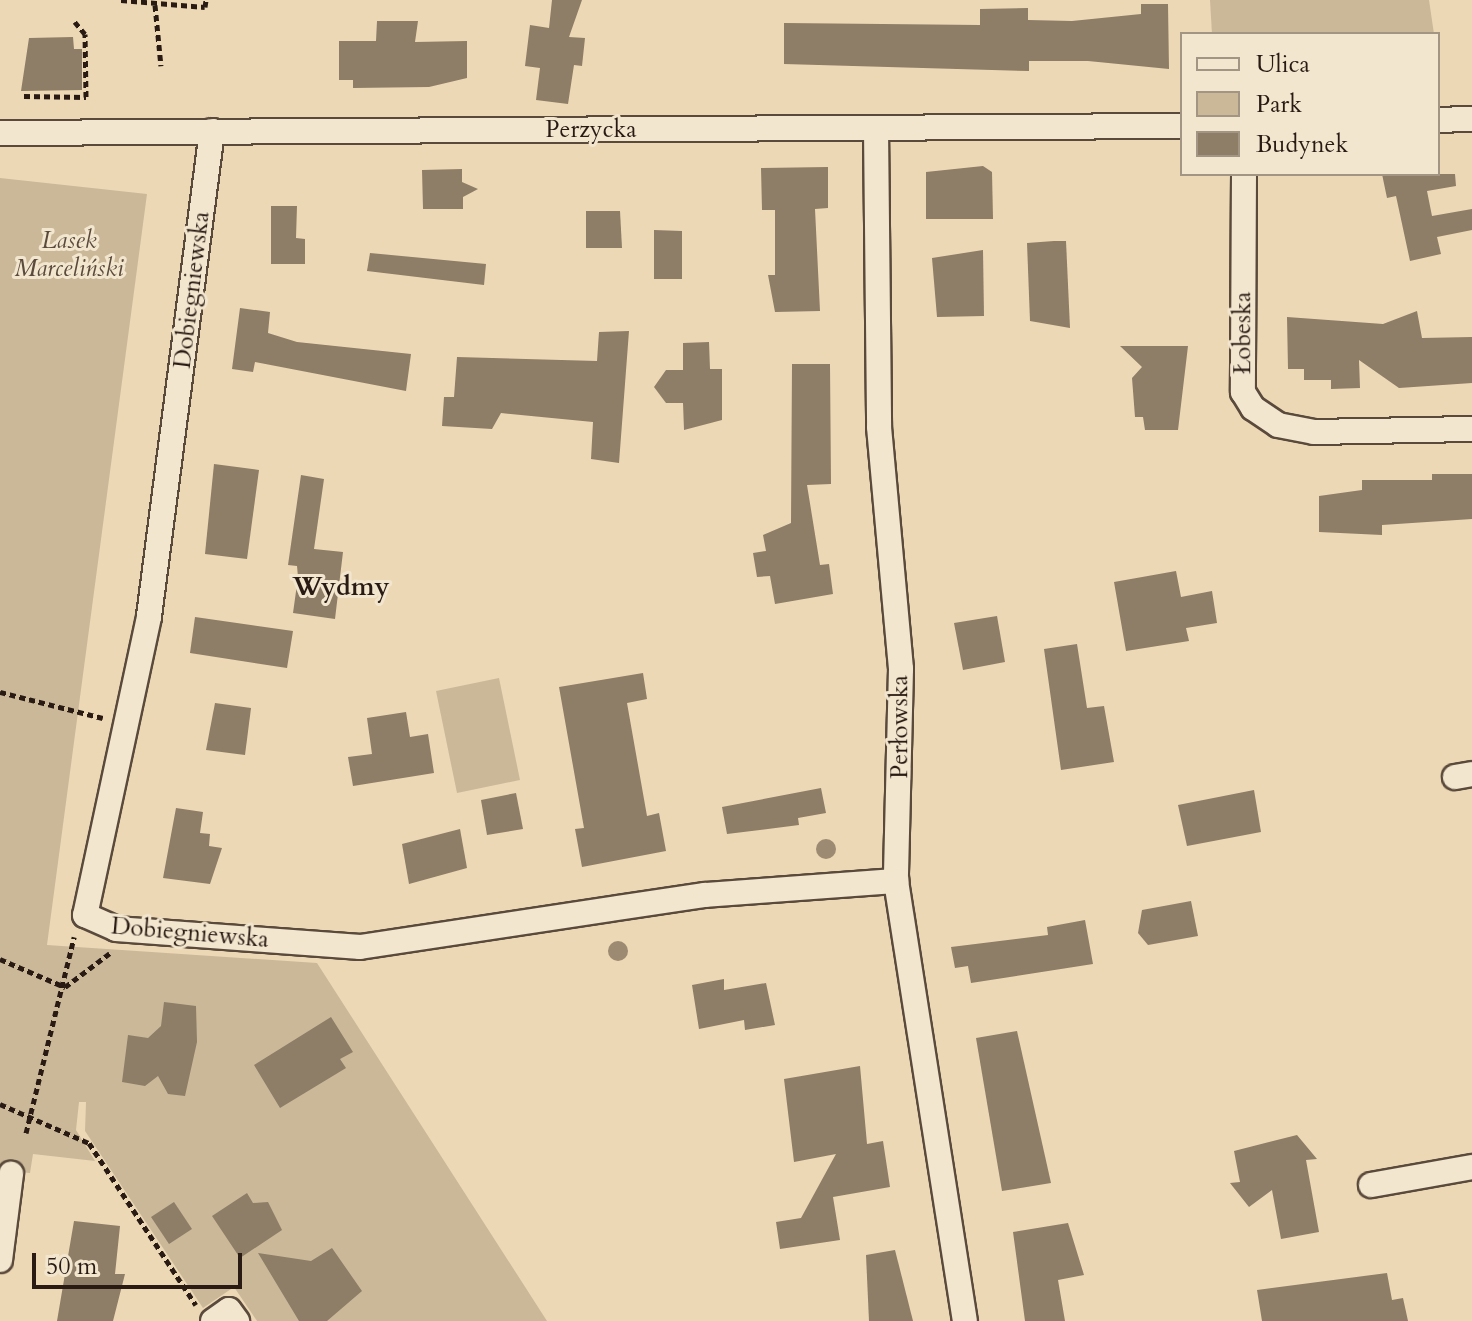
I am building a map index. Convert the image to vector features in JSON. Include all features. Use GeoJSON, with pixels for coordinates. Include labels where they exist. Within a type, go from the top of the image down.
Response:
{"type":"FeatureCollection","features":[{"type":"Feature","properties":{"kind":"street"},"geometry":{"type":"LineString","coordinates":[[1440,120],[1472,119]]}},
{"type":"Feature","properties":{"kind":"street","name":"Perzycka"},"geometry":{"type":"LineString","coordinates":[[0,133],[1180,126]]}},
{"type":"Feature","properties":{"kind":"street","name":"Perłowska"},"geometry":{"type":"LineString","coordinates":[[876,129],[879,427],[901,669],[896,881],[965,1321]]}},
{"type":"Feature","properties":{"kind":"street","name":"Dobiegniewska"},"geometry":{"type":"LineString","coordinates":[[212,131],[149,617],[83,906],[102,927],[360,947],[705,895],[896,881]]}},
{"type":"Feature","properties":{"kind":"street","name":"Łobeska"},"geometry":{"type":"LineString","coordinates":[[1244,176],[1243,392],[1253,408],[1278,425],[1314,432],[1472,429]]}},
{"type":"Feature","properties":{"kind":"street"},"geometry":{"type":"LineString","coordinates":[[1371,1185],[1472,1167]]}},
{"type":"Feature","properties":{"kind":"street"},"geometry":{"type":"LineString","coordinates":[[0,1260],[11,1174]]}},
{"type":"Feature","properties":{"kind":"street"},"geometry":{"type":"LineString","coordinates":[[206,1316],[229,1310],[237,1321]]}},
{"type":"Feature","properties":{"kind":"path"},"geometry":{"type":"LineString","coordinates":[[121,0],[205,7],[206,0]]}},
{"type":"Feature","properties":{"kind":"path"},"geometry":{"type":"LineString","coordinates":[[155,5],[161,66]]}},
{"type":"Feature","properties":{"kind":"path"},"geometry":{"type":"LineString","coordinates":[[24,96],[86,97],[85,34],[75,22]]}},
{"type":"Feature","properties":{"kind":"path"},"geometry":{"type":"LineString","coordinates":[[0,692],[124,722]]}},
{"type":"Feature","properties":{"kind":"path"},"geometry":{"type":"LineString","coordinates":[[26,1133],[83,906]]}},
{"type":"Feature","properties":{"kind":"path"},"geometry":{"type":"LineString","coordinates":[[0,959],[65,987]]}},
{"type":"Feature","properties":{"kind":"path"},"geometry":{"type":"LineString","coordinates":[[0,1104],[89,1143],[206,1316]]}},
{"type":"Feature","properties":{"kind":"green space"},"geometry":{"type":"Polygon","coordinates":[[[1210,0],[1429,0],[1434,32],[1212,32],[1210,0]]]}},
{"type":"Feature","properties":{"kind":"green space","name":"Lasek Marceliński"},"geometry":{"type":"Polygon","coordinates":[[[0,178],[147,194],[47,945],[317,963],[547,1321],[257,1321],[234,1287],[203,1308],[85,1131],[86,1102],[79,1102],[76,1130],[95,1161],[33,1154],[30,1173],[0,1170],[0,178]]]}},
{"type":"Feature","properties":{"kind":"green space"},"geometry":{"type":"Polygon","coordinates":[[[499,678],[520,780],[457,793],[436,691],[499,678]]]}},
{"type":"Feature","properties":{"kind":"building"},"geometry":{"type":"Polygon","coordinates":[[[552,0],[582,0],[569,37],[585,38],[582,66],[574,65],[568,104],[536,100],[540,68],[525,66],[530,25],[549,28],[552,0]]]}},
{"type":"Feature","properties":{"kind":"building"},"geometry":{"type":"Polygon","coordinates":[[[1141,4],[1168,4],[1169,69],[1088,61],[1029,61],[1029,71],[784,64],[784,23],[980,25],[980,9],[1028,8],[1028,20],[1072,21],[1141,14],[1141,4]]]}},
{"type":"Feature","properties":{"kind":"building"},"geometry":{"type":"Polygon","coordinates":[[[377,21],[418,21],[415,42],[467,41],[467,78],[429,87],[353,88],[353,80],[339,80],[339,41],[376,41],[377,21]]]}},
{"type":"Feature","properties":{"kind":"building"},"geometry":{"type":"Polygon","coordinates":[[[73,37],[74,49],[82,49],[82,90],[21,91],[29,38],[73,37]]]}},
{"type":"Feature","properties":{"kind":"building"},"geometry":{"type":"Polygon","coordinates":[[[983,166],[992,172],[993,219],[926,219],[926,172],[983,166]]]}},
{"type":"Feature","properties":{"kind":"building"},"geometry":{"type":"Polygon","coordinates":[[[828,167],[828,208],[815,209],[820,311],[775,312],[768,275],[775,275],[775,210],[762,210],[761,168],[828,167]]]}},
{"type":"Feature","properties":{"kind":"building"},"geometry":{"type":"Polygon","coordinates":[[[462,169],[462,182],[478,189],[463,197],[463,209],[423,209],[422,170],[462,169]]]}},
{"type":"Feature","properties":{"kind":"building"},"geometry":{"type":"Polygon","coordinates":[[[1455,174],[1456,186],[1427,191],[1432,216],[1472,209],[1472,230],[1437,237],[1441,254],[1410,261],[1396,196],[1387,198],[1382,176],[1455,174]]]}},
{"type":"Feature","properties":{"kind":"building"},"geometry":{"type":"Polygon","coordinates":[[[271,206],[297,206],[296,238],[305,239],[305,264],[271,264],[271,206]]]}},
{"type":"Feature","properties":{"kind":"building"},"geometry":{"type":"Polygon","coordinates":[[[586,211],[620,211],[622,248],[586,248],[586,211]]]}},
{"type":"Feature","properties":{"kind":"building"},"geometry":{"type":"Polygon","coordinates":[[[654,230],[682,231],[682,279],[654,279],[654,230]]]}},
{"type":"Feature","properties":{"kind":"building"},"geometry":{"type":"Polygon","coordinates":[[[1066,241],[1070,328],[1030,321],[1027,243],[1066,241]]]}},
{"type":"Feature","properties":{"kind":"building"},"geometry":{"type":"Polygon","coordinates":[[[983,250],[984,316],[937,317],[932,258],[983,250]]]}},
{"type":"Feature","properties":{"kind":"building"},"geometry":{"type":"Polygon","coordinates":[[[370,253],[486,264],[484,285],[367,271],[370,253]]]}},
{"type":"Feature","properties":{"kind":"building"},"geometry":{"type":"Polygon","coordinates":[[[240,308],[270,312],[268,333],[297,342],[411,354],[406,391],[255,362],[253,372],[232,369],[240,308]]]}},
{"type":"Feature","properties":{"kind":"building"},"geometry":{"type":"Polygon","coordinates":[[[1417,311],[1422,338],[1472,337],[1472,383],[1399,388],[1359,360],[1360,388],[1331,389],[1331,380],[1304,380],[1304,369],[1288,369],[1287,317],[1383,324],[1417,311]]]}},
{"type":"Feature","properties":{"kind":"building"},"geometry":{"type":"Polygon","coordinates":[[[629,331],[619,463],[591,459],[593,422],[501,413],[492,429],[442,426],[444,397],[454,397],[457,357],[597,361],[599,332],[629,331]]]}},
{"type":"Feature","properties":{"kind":"building"},"geometry":{"type":"Polygon","coordinates":[[[709,342],[710,369],[722,369],[722,420],[684,430],[683,403],[666,403],[654,387],[666,370],[683,370],[683,343],[709,342]]]}},
{"type":"Feature","properties":{"kind":"building"},"geometry":{"type":"Polygon","coordinates":[[[1120,346],[1188,346],[1178,430],[1145,430],[1143,417],[1135,417],[1132,378],[1142,367],[1120,346]]]}},
{"type":"Feature","properties":{"kind":"building"},"geometry":{"type":"Polygon","coordinates":[[[792,364],[830,364],[831,484],[807,485],[820,565],[829,564],[833,594],[775,604],[770,576],[757,577],[753,553],[766,551],[763,535],[791,523],[792,364]]]}},
{"type":"Feature","properties":{"kind":"building"},"geometry":{"type":"Polygon","coordinates":[[[214,464],[259,470],[247,559],[205,554],[214,464]]]}},
{"type":"Feature","properties":{"kind":"building"},"geometry":{"type":"Polygon","coordinates":[[[1432,474],[1472,474],[1472,519],[1382,525],[1382,535],[1319,532],[1319,496],[1362,490],[1362,480],[1432,480],[1432,474]]]}},
{"type":"Feature","properties":{"kind":"building"},"geometry":{"type":"Polygon","coordinates":[[[301,475],[324,479],[314,549],[343,552],[335,619],[293,613],[297,566],[288,565],[301,475]]]}},
{"type":"Feature","properties":{"kind":"building"},"geometry":{"type":"Polygon","coordinates":[[[1176,571],[1181,597],[1212,591],[1217,623],[1186,628],[1189,641],[1126,651],[1114,582],[1176,571]]]}},
{"type":"Feature","properties":{"kind":"building"},"geometry":{"type":"Polygon","coordinates":[[[997,616],[1005,662],[963,670],[954,623],[997,616]]]}},
{"type":"Feature","properties":{"kind":"building"},"geometry":{"type":"Polygon","coordinates":[[[195,617],[293,631],[287,668],[190,653],[195,617]]]}},
{"type":"Feature","properties":{"kind":"building"},"geometry":{"type":"Polygon","coordinates":[[[1077,644],[1087,708],[1104,706],[1114,762],[1061,770],[1044,649],[1077,644]]]}},
{"type":"Feature","properties":{"kind":"building"},"geometry":{"type":"Polygon","coordinates":[[[643,673],[647,699],[627,703],[647,816],[659,813],[666,851],[582,867],[575,829],[584,828],[559,687],[643,673]]]}},
{"type":"Feature","properties":{"kind":"building"},"geometry":{"type":"Polygon","coordinates":[[[215,703],[251,708],[245,755],[206,750],[215,703]]]}},
{"type":"Feature","properties":{"kind":"building"},"geometry":{"type":"Polygon","coordinates":[[[406,712],[410,737],[428,734],[434,773],[353,786],[348,757],[372,754],[367,718],[406,712]]]}},
{"type":"Feature","properties":{"kind":"building"},"geometry":{"type":"Polygon","coordinates":[[[821,788],[826,813],[798,818],[799,825],[727,834],[722,807],[821,788]]]}},
{"type":"Feature","properties":{"kind":"building"},"geometry":{"type":"Polygon","coordinates":[[[1254,790],[1261,832],[1187,846],[1178,805],[1254,790]]]}},
{"type":"Feature","properties":{"kind":"building"},"geometry":{"type":"Polygon","coordinates":[[[516,793],[523,829],[487,835],[481,800],[516,793]]]}},
{"type":"Feature","properties":{"kind":"building"},"geometry":{"type":"Polygon","coordinates":[[[176,808],[203,812],[200,833],[210,834],[209,846],[222,848],[210,884],[163,878],[176,808]]]}},
{"type":"Feature","properties":{"kind":"building"},"geometry":{"type":"Polygon","coordinates":[[[460,829],[467,868],[409,884],[402,844],[460,829]]]}},
{"type":"Feature","properties":{"kind":"building"},"geometry":{"type":"Polygon","coordinates":[[[1191,901],[1198,936],[1148,945],[1138,933],[1142,910],[1191,901]]]}},
{"type":"Feature","properties":{"kind":"building"},"geometry":{"type":"Polygon","coordinates":[[[1085,920],[1093,964],[971,983],[968,966],[955,968],[951,947],[1048,935],[1047,927],[1085,920]]]}},
{"type":"Feature","properties":{"kind":"building"},"geometry":{"type":"Polygon","coordinates":[[[724,979],[724,990],[766,983],[775,1025],[745,1030],[744,1020],[699,1029],[692,985],[724,979]]]}},
{"type":"Feature","properties":{"kind":"building"},"geometry":{"type":"Polygon","coordinates":[[[164,1002],[196,1006],[197,1042],[185,1096],[168,1094],[158,1076],[145,1086],[122,1082],[128,1035],[148,1038],[161,1026],[164,1002]]]}},
{"type":"Feature","properties":{"kind":"building"},"geometry":{"type":"Polygon","coordinates":[[[331,1017],[353,1052],[340,1059],[346,1068],[280,1108],[254,1065],[331,1017]]]}},
{"type":"Feature","properties":{"kind":"building"},"geometry":{"type":"Polygon","coordinates":[[[1017,1031],[1051,1183],[1002,1191],[976,1038],[1017,1031]]]}},
{"type":"Feature","properties":{"kind":"building"},"geometry":{"type":"Polygon","coordinates":[[[860,1066],[867,1144],[883,1141],[890,1187],[833,1197],[840,1240],[780,1249],[776,1222],[801,1218],[836,1154],[794,1162],[784,1079],[860,1066]]]}},
{"type":"Feature","properties":{"kind":"building"},"geometry":{"type":"Polygon","coordinates":[[[1297,1135],[1317,1159],[1306,1160],[1319,1232],[1281,1239],[1272,1190],[1249,1207],[1230,1183],[1240,1182],[1234,1151],[1297,1135]]]}},
{"type":"Feature","properties":{"kind":"building"},"geometry":{"type":"Polygon","coordinates":[[[247,1193],[253,1203],[268,1202],[282,1230],[240,1258],[212,1216],[247,1193]]]}},
{"type":"Feature","properties":{"kind":"building"},"geometry":{"type":"Polygon","coordinates":[[[174,1202],[192,1229],[169,1244],[151,1217],[174,1202]]]}},
{"type":"Feature","properties":{"kind":"building"},"geometry":{"type":"Polygon","coordinates":[[[74,1221],[120,1226],[115,1274],[125,1274],[113,1321],[57,1321],[74,1221]]]}},
{"type":"Feature","properties":{"kind":"building"},"geometry":{"type":"Polygon","coordinates":[[[1068,1223],[1084,1275],[1058,1280],[1065,1321],[1025,1321],[1013,1232],[1068,1223]]]}},
{"type":"Feature","properties":{"kind":"building"},"geometry":{"type":"Polygon","coordinates":[[[332,1248],[362,1291],[327,1321],[299,1321],[258,1253],[311,1261],[332,1248]]]}},
{"type":"Feature","properties":{"kind":"building"},"geometry":{"type":"Polygon","coordinates":[[[895,1250],[913,1321],[869,1321],[866,1255],[895,1250]]]}},
{"type":"Feature","properties":{"kind":"building"},"geometry":{"type":"Polygon","coordinates":[[[1387,1273],[1392,1300],[1403,1298],[1408,1321],[1262,1321],[1257,1290],[1387,1273]]]}},
{"type":"Feature","properties":{"kind":"district","name":"Wydmy"},"geometry":{"type":"Point","coordinates":[341,587]}}]}
